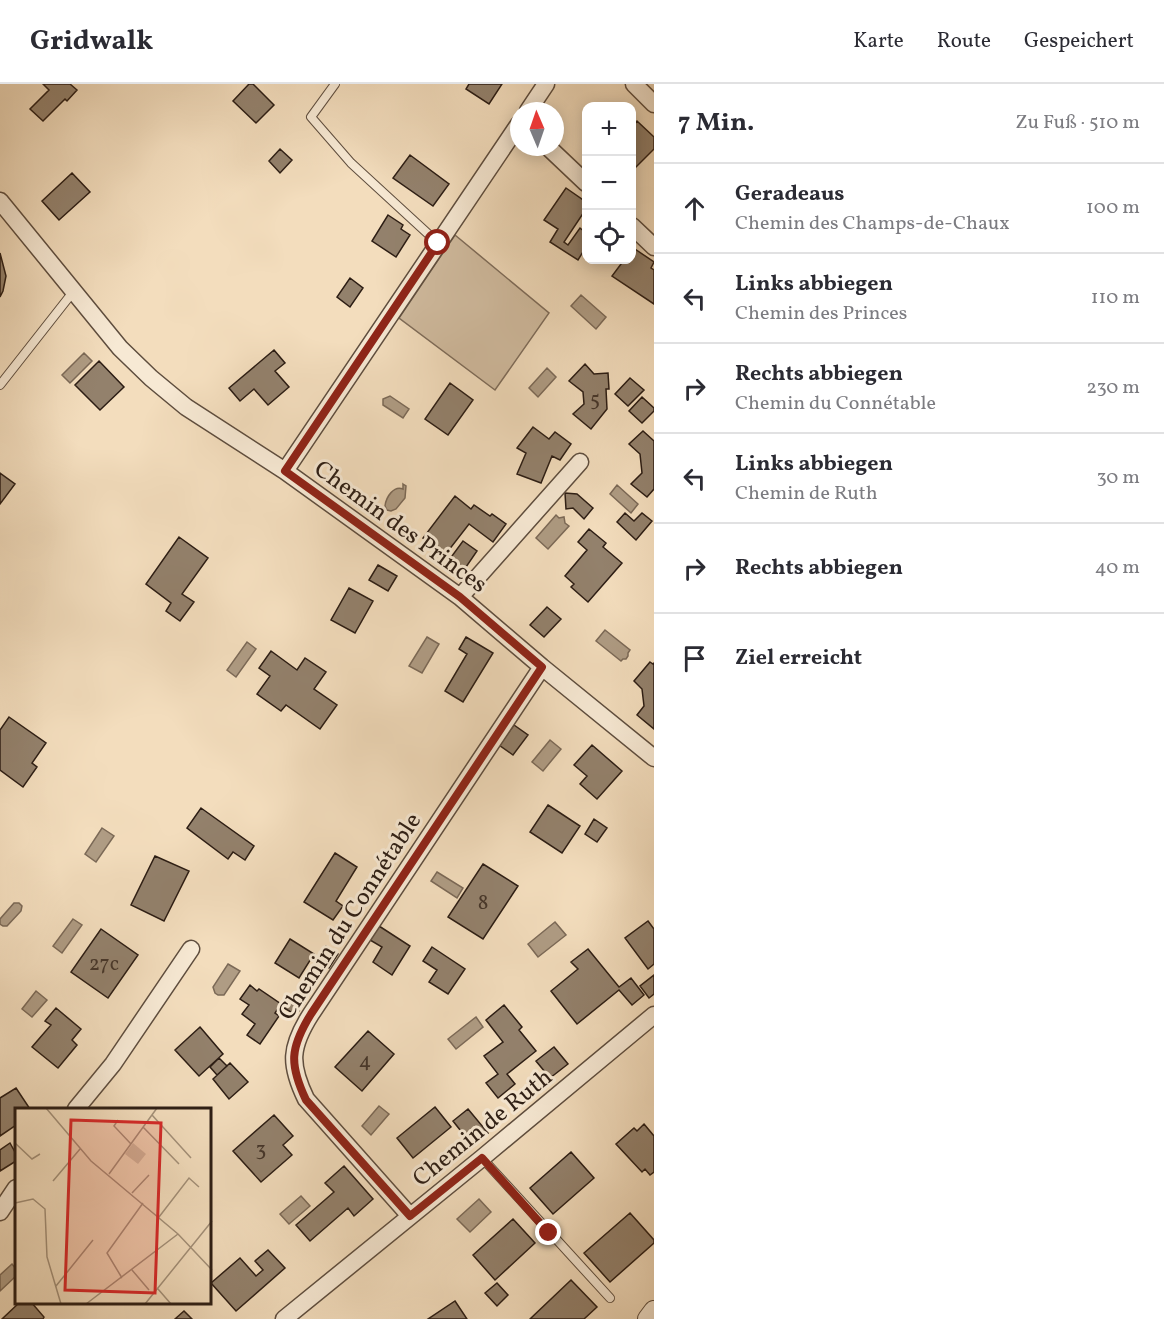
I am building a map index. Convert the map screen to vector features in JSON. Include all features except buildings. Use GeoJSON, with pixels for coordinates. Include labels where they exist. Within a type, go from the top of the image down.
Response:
{"type":"FeatureCollection","features":[{"type":"Feature","properties":{"kind":"street"},"geometry":{"type":"LineString","coordinates":[[534,102],[546,84]]}},
{"type":"Feature","properties":{"kind":"street"},"geometry":{"type":"LineString","coordinates":[[634,84],[654,104]]}},
{"type":"Feature","properties":{"kind":"street"},"geometry":{"type":"LineString","coordinates":[[285,471],[510,137]]}},
{"type":"Feature","properties":{"kind":"street"},"geometry":{"type":"LineString","coordinates":[[558,156],[582,179]]}},
{"type":"Feature","properties":{"kind":"street","name":"Chemin des Princes"},"geometry":{"type":"LineString","coordinates":[[0,201],[120,348],[151,378],[186,407],[285,471],[460,597],[654,758]]}},
{"type":"Feature","properties":{"kind":"street"},"geometry":{"type":"LineString","coordinates":[[636,230],[654,247]]}},
{"type":"Feature","properties":{"kind":"street"},"geometry":{"type":"LineString","coordinates":[[460,597],[580,462]]}},
{"type":"Feature","properties":{"kind":"street","name":"Chemin du Connétable"},"geometry":{"type":"LineString","coordinates":[[410,1216],[306,1100],[297,1080],[295,1044],[301,1029],[542,667]]}},
{"type":"Feature","properties":{"kind":"street"},"geometry":{"type":"LineString","coordinates":[[77,1108],[113,1064],[191,949]]}},
{"type":"Feature","properties":{"kind":"street","name":"Chemin de Ruth"},"geometry":{"type":"LineString","coordinates":[[284,1319],[654,1016]]}},
{"type":"Feature","properties":{"kind":"street"},"geometry":{"type":"LineString","coordinates":[[0,1212],[15,1190]]}},
{"type":"Feature","properties":{"kind":"street"},"geometry":{"type":"LineString","coordinates":[[648,1319],[654,1311]]}},
{"type":"Feature","properties":{"kind":"lane"},"geometry":{"type":"LineString","coordinates":[[335,84],[311,117],[351,163],[438,243]]}},
{"type":"Feature","properties":{"kind":"lane"},"geometry":{"type":"LineString","coordinates":[[0,385],[73,292]]}},
{"type":"Feature","properties":{"kind":"lane"},"geometry":{"type":"LineString","coordinates":[[482,1158],[610,1298]]}},
{"type":"Feature","properties":{"kind":"shaded area"},"geometry":{"type":"Polygon","coordinates":[[[455,235],[549,313],[495,390],[399,318],[455,235]]]}},
{"type":"Feature","properties":{"kind":"shaded area"},"geometry":{"type":"Polygon","coordinates":[[[581,295],[606,317],[596,329],[571,306],[581,295]]]}},
{"type":"Feature","properties":{"kind":"shaded area"},"geometry":{"type":"Polygon","coordinates":[[[84,353],[92,361],[70,383],[62,375],[84,353]]]}},
{"type":"Feature","properties":{"kind":"shaded area"},"geometry":{"type":"Polygon","coordinates":[[[547,368],[556,377],[538,397],[529,388],[547,368]]]}},
{"type":"Feature","properties":{"kind":"shaded area"},"geometry":{"type":"Polygon","coordinates":[[[390,396],[409,409],[403,418],[383,405],[383,399],[390,396]]]}},
{"type":"Feature","properties":{"kind":"shaded area"},"geometry":{"type":"Polygon","coordinates":[[[403,484],[406,486],[405,498],[396,509],[387,510],[385,506],[387,499],[394,490],[403,489],[403,484]]]}},
{"type":"Feature","properties":{"kind":"shaded area"},"geometry":{"type":"Polygon","coordinates":[[[617,485],[638,504],[631,513],[610,494],[617,485]]]}},
{"type":"Feature","properties":{"kind":"shaded area"},"geometry":{"type":"Polygon","coordinates":[[[556,515],[559,518],[564,517],[565,523],[569,526],[548,549],[536,538],[556,515]]]}},
{"type":"Feature","properties":{"kind":"shaded area"},"geometry":{"type":"Polygon","coordinates":[[[605,630],[630,650],[626,659],[621,661],[596,641],[605,630]]]}},
{"type":"Feature","properties":{"kind":"shaded area"},"geometry":{"type":"Polygon","coordinates":[[[427,637],[439,644],[422,673],[409,666],[427,637]]]}},
{"type":"Feature","properties":{"kind":"shaded area"},"geometry":{"type":"Polygon","coordinates":[[[247,642],[256,649],[236,677],[227,670],[247,642]]]}},
{"type":"Feature","properties":{"kind":"shaded area"},"geometry":{"type":"Polygon","coordinates":[[[550,740],[561,749],[543,771],[532,762],[550,740]]]}},
{"type":"Feature","properties":{"kind":"shaded area"},"geometry":{"type":"Polygon","coordinates":[[[102,828],[114,836],[96,862],[85,854],[102,828]]]}},
{"type":"Feature","properties":{"kind":"shaded area"},"geometry":{"type":"Polygon","coordinates":[[[437,872],[463,888],[457,898],[431,881],[437,872]]]}},
{"type":"Feature","properties":{"kind":"shaded area"},"geometry":{"type":"Polygon","coordinates":[[[14,903],[22,906],[21,911],[7,926],[3,926],[0,924],[0,919],[14,903]]]}},
{"type":"Feature","properties":{"kind":"shaded area"},"geometry":{"type":"Polygon","coordinates":[[[73,919],[82,925],[62,953],[53,946],[73,919]]]}},
{"type":"Feature","properties":{"kind":"shaded area"},"geometry":{"type":"Polygon","coordinates":[[[555,922],[566,935],[538,957],[528,944],[555,922]]]}},
{"type":"Feature","properties":{"kind":"shaded area"},"geometry":{"type":"Polygon","coordinates":[[[228,964],[240,971],[224,995],[218,995],[213,987],[228,964]]]}},
{"type":"Feature","properties":{"kind":"shaded area"},"geometry":{"type":"Polygon","coordinates":[[[36,991],[47,1000],[32,1017],[22,1009],[36,991]]]}},
{"type":"Feature","properties":{"kind":"shaded area"},"geometry":{"type":"Polygon","coordinates":[[[476,1017],[483,1027],[456,1049],[448,1039],[476,1017]]]}},
{"type":"Feature","properties":{"kind":"shaded area"},"geometry":{"type":"Polygon","coordinates":[[[379,1106],[389,1114],[371,1135],[362,1126],[379,1106]]]}},
{"type":"Feature","properties":{"kind":"shaded area"},"geometry":{"type":"Polygon","coordinates":[[[301,1196],[310,1206],[289,1224],[280,1214],[301,1196]]]}},
{"type":"Feature","properties":{"kind":"shaded area"},"geometry":{"type":"Polygon","coordinates":[[[479,1199],[491,1212],[470,1232],[457,1219],[479,1199]]]}},
{"type":"Feature","properties":{"kind":"shaded area"},"geometry":{"type":"Polygon","coordinates":[[[12,1264],[15,1268],[15,1277],[0,1291],[0,1275],[12,1264]]]}},
{"type":"Feature","properties":{"kind":"route"},"geometry":{"type":"LineString","coordinates":[[438,243],[285,471],[460,597],[542,667],[301,1029],[295,1044],[294,1064],[297,1080],[306,1100],[410,1216],[482,1158],[549,1233]]}}]}
